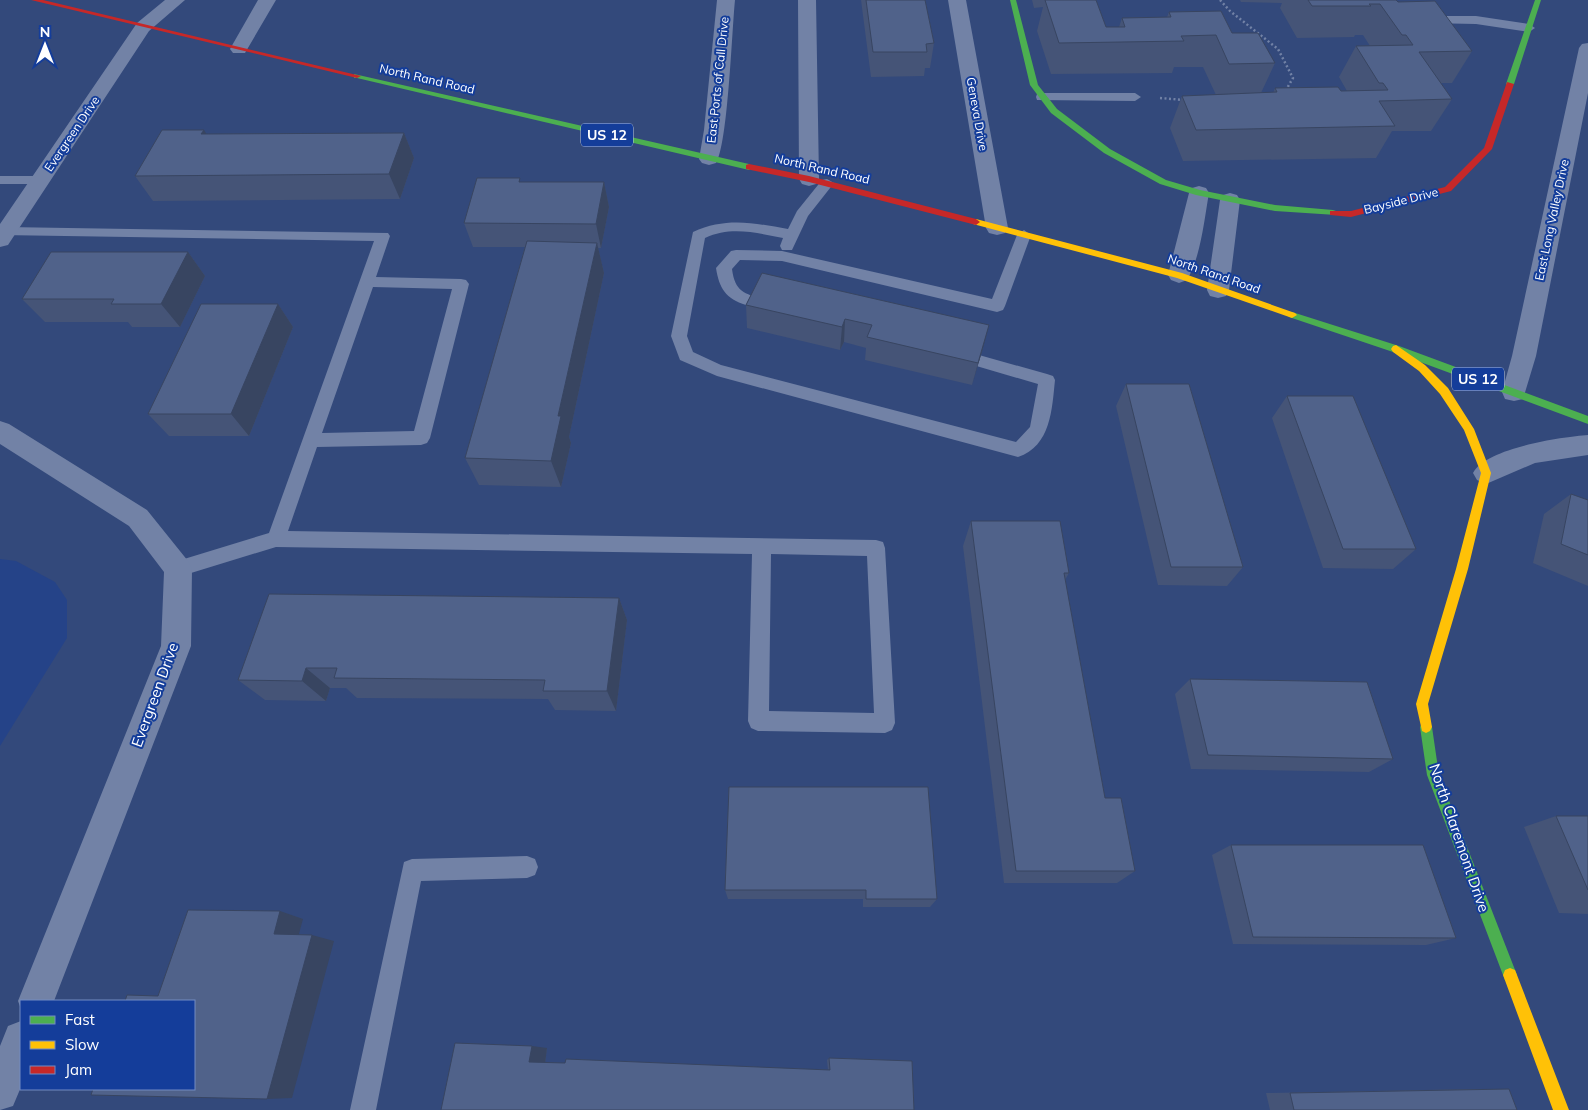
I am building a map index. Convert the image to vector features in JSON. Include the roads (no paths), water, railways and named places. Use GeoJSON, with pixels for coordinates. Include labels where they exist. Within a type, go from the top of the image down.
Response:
{"type":"FeatureCollection","features":[{"type":"Feature","properties":{"kind":"street","name":"North Rand Road"},"geometry":{"type":"LineString","coordinates":[[34,0],[709,159],[818,181],[1178,275],[1396,349],[1588,420]]}},
{"type":"Feature","properties":{"kind":"street","name":"Evergreen Drive"},"geometry":{"type":"LineString","coordinates":[[3,236],[143,27],[176,0]]}},
{"type":"Feature","properties":{"kind":"street"},"geometry":{"type":"LineString","coordinates":[[239,49],[267,0]]}},
{"type":"Feature","properties":{"kind":"street","name":"East Ports of Call Drive"},"geometry":{"type":"LineString","coordinates":[[709,159],[714,130],[726,0]]}},
{"type":"Feature","properties":{"kind":"street"},"geometry":{"type":"LineString","coordinates":[[808,0],[818,181]]}},
{"type":"Feature","properties":{"kind":"street","name":"Geneva Drive"},"geometry":{"type":"LineString","coordinates":[[957,0],[997,228]]}},
{"type":"Feature","properties":{"kind":"street","name":"Bayside Drive"},"geometry":{"type":"LineString","coordinates":[[1013,0],[1034,85],[1054,112],[1107,151],[1164,182],[1199,193],[1275,208],[1351,214],[1448,190],[1488,149],[1538,0]]}},
{"type":"Feature","properties":{"kind":"street","name":"East Long Valley Drive"},"geometry":{"type":"LineString","coordinates":[[1514,392],[1578,139],[1588,48]]}},
{"type":"Feature","properties":{"kind":"street"},"geometry":{"type":"LineString","coordinates":[[1178,275],[1189,241],[1199,193]]}},
{"type":"Feature","properties":{"kind":"street"},"geometry":{"type":"LineString","coordinates":[[1218,290],[1230,200]]}},
{"type":"Feature","properties":{"kind":"street"},"geometry":{"type":"LineString","coordinates":[[1396,349],[1422,368],[1444,391],[1469,429],[1486,472],[1520,456],[1560,446],[1588,445]]}},
{"type":"Feature","properties":{"kind":"street"},"geometry":{"type":"LineString","coordinates":[[0,431],[138,518],[178,569]]}},
{"type":"Feature","properties":{"kind":"street","name":"North Claremont Drive"},"geometry":{"type":"LineString","coordinates":[[1486,472],[1462,569],[1422,704],[1433,775],[1561,1110]]}},
{"type":"Feature","properties":{"kind":"street","name":"Evergreen Drive"},"geometry":{"type":"LineString","coordinates":[[36,1000],[176,646],[178,569]]}},
{"type":"Feature","properties":{"kind":"street"},"geometry":{"type":"LineString","coordinates":[[0,1093],[20,1042]]}},
{"type":"Feature","properties":{"kind":"lane"},"geometry":{"type":"LineString","coordinates":[[1431,20],[1476,20],[1528,28]]}},
{"type":"Feature","properties":{"kind":"lane"},"geometry":{"type":"LineString","coordinates":[[1042,97],[1134,97]]}},
{"type":"Feature","properties":{"kind":"lane"},"geometry":{"type":"LineString","coordinates":[[0,180],[41,180]]}},
{"type":"Feature","properties":{"kind":"lane"},"geometry":{"type":"LineString","coordinates":[[782,256],[818,181]]}},
{"type":"Feature","properties":{"kind":"lane"},"geometry":{"type":"LineString","coordinates":[[793,235],[732,225],[714,227],[698,234],[679,336],[686,356],[717,370],[1018,450],[1031,442],[1041,426],[1047,380],[979,360]]}},
{"type":"Feature","properties":{"kind":"lane"},"geometry":{"type":"LineString","coordinates":[[759,304],[734,296],[726,284],[724,268],[736,255],[782,256],[997,306],[1024,235]]}},
{"type":"Feature","properties":{"kind":"lane"},"geometry":{"type":"LineString","coordinates":[[3,236],[383,236],[276,539]]}},
{"type":"Feature","properties":{"kind":"lane"},"geometry":{"type":"LineString","coordinates":[[311,440],[420,438],[461,284],[366,282]]}},
{"type":"Feature","properties":{"kind":"lane"},"geometry":{"type":"LineString","coordinates":[[178,569],[276,539],[876,548],[885,723],[758,721],[762,547]]}},
{"type":"Feature","properties":{"kind":"lane"},"geometry":{"type":"LineString","coordinates":[[363,1110],[412,870],[527,867]]}},
{"type":"Feature","properties":{"kind":"water"},"geometry":{"type":"Polygon","coordinates":[[[0,559],[16,561],[55,582],[67,600],[67,638],[0,746],[0,559]]]}}]}
